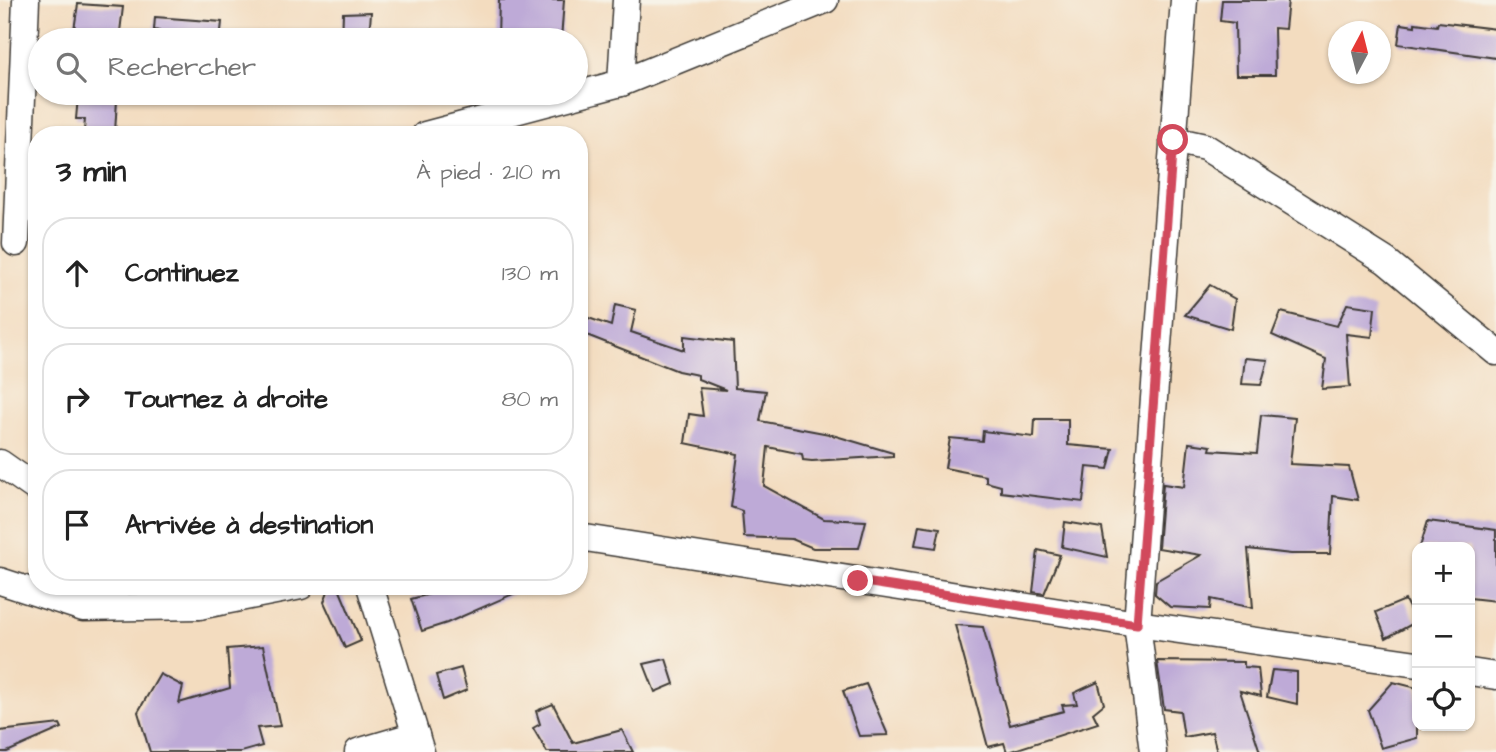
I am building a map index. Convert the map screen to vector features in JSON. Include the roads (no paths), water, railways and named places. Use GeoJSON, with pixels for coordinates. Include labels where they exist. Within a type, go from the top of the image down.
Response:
{"type":"FeatureCollection","features":[{"type":"Feature","properties":{"kind":"street"},"geometry":{"type":"LineString","coordinates":[[18,243],[26,0]]}},
{"type":"Feature","properties":{"kind":"street"},"geometry":{"type":"LineString","coordinates":[[621,83],[626,0]]}},
{"type":"Feature","properties":{"kind":"street"},"geometry":{"type":"LineString","coordinates":[[588,92],[621,83],[825,0]]}},
{"type":"Feature","properties":{"kind":"street"},"geometry":{"type":"LineString","coordinates":[[1153,752],[1137,624],[1184,0]]}},
{"type":"Feature","properties":{"kind":"street"},"geometry":{"type":"LineString","coordinates":[[459,126],[538,105]]}},
{"type":"Feature","properties":{"kind":"street"},"geometry":{"type":"LineString","coordinates":[[1173,140],[1205,147],[1386,261],[1496,352]]}},
{"type":"Feature","properties":{"kind":"street"},"geometry":{"type":"LineString","coordinates":[[0,463],[28,483]]}},
{"type":"Feature","properties":{"kind":"street"},"geometry":{"type":"LineString","coordinates":[[588,538],[1137,624],[1412,663]]}},
{"type":"Feature","properties":{"kind":"street"},"geometry":{"type":"LineString","coordinates":[[0,581],[28,590]]}},
{"type":"Feature","properties":{"kind":"street"},"geometry":{"type":"LineString","coordinates":[[43,595],[83,608],[199,606],[255,595]]}},
{"type":"Feature","properties":{"kind":"street"},"geometry":{"type":"LineString","coordinates":[[184,595],[199,606]]}},
{"type":"Feature","properties":{"kind":"street"},"geometry":{"type":"LineString","coordinates":[[358,752],[418,743],[373,595]]}},
{"type":"Feature","properties":{"kind":"street"},"geometry":{"type":"LineString","coordinates":[[1475,673],[1496,676]]}}]}
